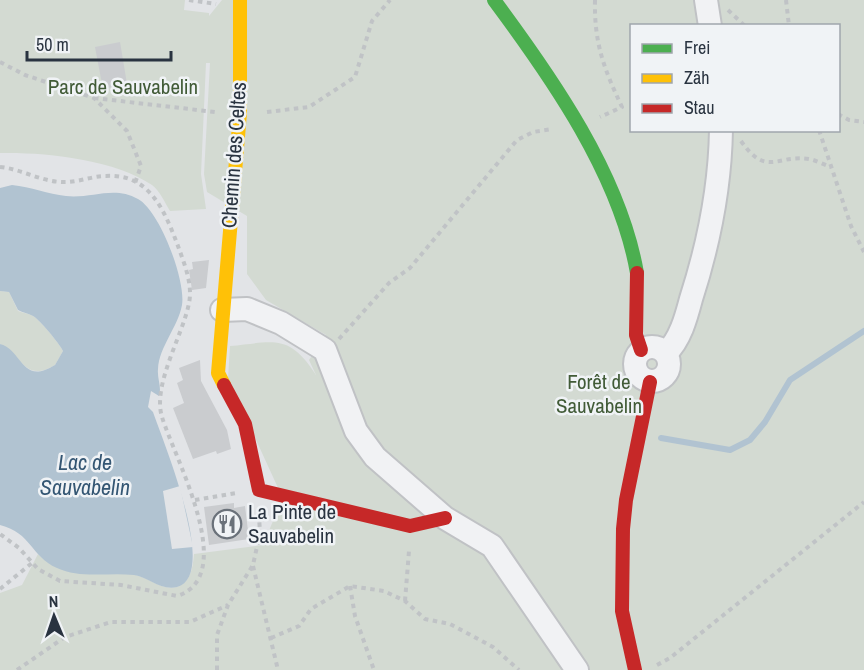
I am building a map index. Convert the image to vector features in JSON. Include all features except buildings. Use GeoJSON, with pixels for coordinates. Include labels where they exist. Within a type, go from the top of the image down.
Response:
{"type":"FeatureCollection","features":[{"type":"Feature","properties":{"kind":"street","name":"Chemin des Celtes"},"geometry":{"type":"LineString","coordinates":[[240,0],[240,113],[218,373],[245,424],[259,490]]}},
{"type":"Feature","properties":{"kind":"street"},"geometry":{"type":"LineString","coordinates":[[494,0],[578,124],[605,179],[629,239],[638,280],[635,341],[641,350]]}},
{"type":"Feature","properties":{"kind":"street"},"geometry":{"type":"LineString","coordinates":[[710,24],[715,4]]}},
{"type":"Feature","properties":{"kind":"street"},"geometry":{"type":"LineString","coordinates":[[666,353],[674,346],[686,318],[706,253],[720,170],[730,134]]}},
{"type":"Feature","properties":{"kind":"street"},"geometry":{"type":"LineString","coordinates":[[222,310],[247,309],[281,323],[326,350],[356,431],[375,457],[446,518],[492,546],[577,670]]}},
{"type":"Feature","properties":{"kind":"street"},"geometry":{"type":"LineString","coordinates":[[650,346],[666,353],[669,359],[667,373],[663,378],[650,382],[640,377],[634,369],[635,358],[641,350],[650,346]]}},
{"type":"Feature","properties":{"kind":"street"},"geometry":{"type":"LineString","coordinates":[[635,670],[622,611],[623,529],[626,500],[650,382]]}},
{"type":"Feature","properties":{"kind":"street"},"geometry":{"type":"LineString","coordinates":[[259,490],[410,526],[446,518]]}},
{"type":"Feature","properties":{"kind":"path"},"geometry":{"type":"LineString","coordinates":[[189,0],[225,6]]}},
{"type":"Feature","properties":{"kind":"path"},"geometry":{"type":"LineString","coordinates":[[267,112],[309,107],[355,78],[372,21],[390,0]]}},
{"type":"Feature","properties":{"kind":"path"},"geometry":{"type":"LineString","coordinates":[[326,350],[339,339],[388,283],[410,268],[517,140],[533,132],[578,124],[607,115],[622,107],[604,69],[594,30],[595,0]]}},
{"type":"Feature","properties":{"kind":"path"},"geometry":{"type":"LineString","coordinates":[[786,0],[789,24]]}},
{"type":"Feature","properties":{"kind":"path"},"geometry":{"type":"LineString","coordinates":[[715,4],[742,24]]}},
{"type":"Feature","properties":{"kind":"path"},"geometry":{"type":"LineString","coordinates":[[0,62],[25,75],[94,98],[223,113]]}},
{"type":"Feature","properties":{"kind":"path"},"geometry":{"type":"LineString","coordinates":[[94,98],[127,131],[141,166],[135,183]]}},
{"type":"Feature","properties":{"kind":"path"},"geometry":{"type":"LineString","coordinates":[[840,115],[849,120],[864,122]]}},
{"type":"Feature","properties":{"kind":"path"},"geometry":{"type":"LineString","coordinates":[[820,132],[851,226],[864,252]]}},
{"type":"Feature","properties":{"kind":"path"},"geometry":{"type":"LineString","coordinates":[[730,134],[756,158],[773,164],[808,159],[831,167]]}},
{"type":"Feature","properties":{"kind":"path"},"geometry":{"type":"LineString","coordinates":[[0,167],[62,182],[108,175],[135,183],[156,197],[162,206],[186,267],[189,302],[167,367],[161,414],[195,500],[204,570],[200,580],[187,593],[177,597],[121,585],[69,583],[52,577],[32,563],[19,548],[0,534]]}},
{"type":"Feature","properties":{"kind":"path"},"geometry":{"type":"LineString","coordinates":[[195,500],[259,490],[260,533],[253,565],[228,605],[217,634],[217,670]]}},
{"type":"Feature","properties":{"kind":"path"},"geometry":{"type":"LineString","coordinates":[[648,670],[670,658],[864,502]]}},
{"type":"Feature","properties":{"kind":"path"},"geometry":{"type":"LineString","coordinates":[[405,601],[410,526]]}},
{"type":"Feature","properties":{"kind":"path"},"geometry":{"type":"LineString","coordinates":[[0,589],[32,563]]}},
{"type":"Feature","properties":{"kind":"path"},"geometry":{"type":"LineString","coordinates":[[253,565],[278,670]]}},
{"type":"Feature","properties":{"kind":"path"},"geometry":{"type":"LineString","coordinates":[[271,638],[299,626],[311,609],[350,586],[384,591],[405,601],[425,619],[450,624],[492,647],[519,670]]}},
{"type":"Feature","properties":{"kind":"path"},"geometry":{"type":"LineString","coordinates":[[350,586],[355,616],[374,670]]}},
{"type":"Feature","properties":{"kind":"path"},"geometry":{"type":"LineString","coordinates":[[17,670],[65,637],[111,622],[190,622],[228,605]]}},
{"type":"Feature","properties":{"kind":"green space","name":"Forêt de Sauvabelin"},"geometry":{"type":"Polygon","coordinates":[[[0,0],[185,0],[184,10],[209,13],[209,16],[222,0],[864,0],[864,670],[0,670],[0,593],[22,585],[38,554],[62,569],[74,572],[126,573],[169,588],[183,584],[189,577],[194,554],[263,545],[278,509],[279,490],[228,379],[230,346],[269,342],[289,346],[316,375],[309,360],[326,335],[266,300],[247,274],[247,216],[207,192],[204,174],[210,63],[206,63],[201,174],[206,209],[170,211],[152,185],[136,176],[99,163],[37,154],[0,153],[0,0]]]}},
{"type":"Feature","properties":{"kind":"green space"},"geometry":{"type":"Polygon","coordinates":[[[0,291],[9,292],[18,311],[36,318],[58,343],[63,351],[55,365],[45,370],[30,369],[0,344],[0,291]]]}},
{"type":"Feature","properties":{"kind":"water","name":"Lac de Sauvabelin"},"geometry":{"type":"Polygon","coordinates":[[[12,185],[66,196],[111,193],[129,195],[138,199],[155,217],[170,247],[180,280],[182,305],[159,361],[159,396],[151,391],[148,407],[153,412],[176,476],[191,534],[193,559],[189,577],[177,587],[166,587],[134,575],[85,574],[57,568],[41,557],[19,533],[0,525],[0,344],[8,347],[23,365],[35,371],[55,365],[63,351],[36,318],[18,310],[9,292],[0,291],[0,188],[12,185]]]}},
{"type":"Feature","properties":{"kind":"pier"},"geometry":{"type":"Polygon","coordinates":[[[180,486],[193,547],[172,549],[163,491],[180,486]]]}},
{"type":"Feature","properties":{"kind":"waterway"},"geometry":{"type":"LineString","coordinates":[[661,438],[730,450],[750,440],[765,422],[790,380],[864,331]]}},
{"type":"Feature","properties":{"kind":"traffic: fast"},"geometry":{"type":"LineString","coordinates":[[494,0],[560,95],[600,164],[616,200],[637,273]]}},
{"type":"Feature","properties":{"kind":"traffic: slow"},"geometry":{"type":"LineString","coordinates":[[224,385],[218,373],[240,113],[240,0]]}},
{"type":"Feature","properties":{"kind":"traffic: jam"},"geometry":{"type":"LineString","coordinates":[[637,273],[636,335],[641,350]]}},
{"type":"Feature","properties":{"kind":"traffic: jam"},"geometry":{"type":"LineString","coordinates":[[635,670],[622,611],[623,529],[626,500],[650,382]]}},
{"type":"Feature","properties":{"kind":"traffic: jam"},"geometry":{"type":"LineString","coordinates":[[224,385],[245,424],[259,490],[410,526],[445,518]]}},
{"type":"Feature","properties":{"kind":"place","name":"La Pinte de Sauvabelin"},"geometry":{"type":"Point","coordinates":[227,524]}},
{"type":"Feature","properties":{"kind":"park label","name":"Parc de Sauvabelin"},"geometry":{"type":"Point","coordinates":[123,87]}}]}
